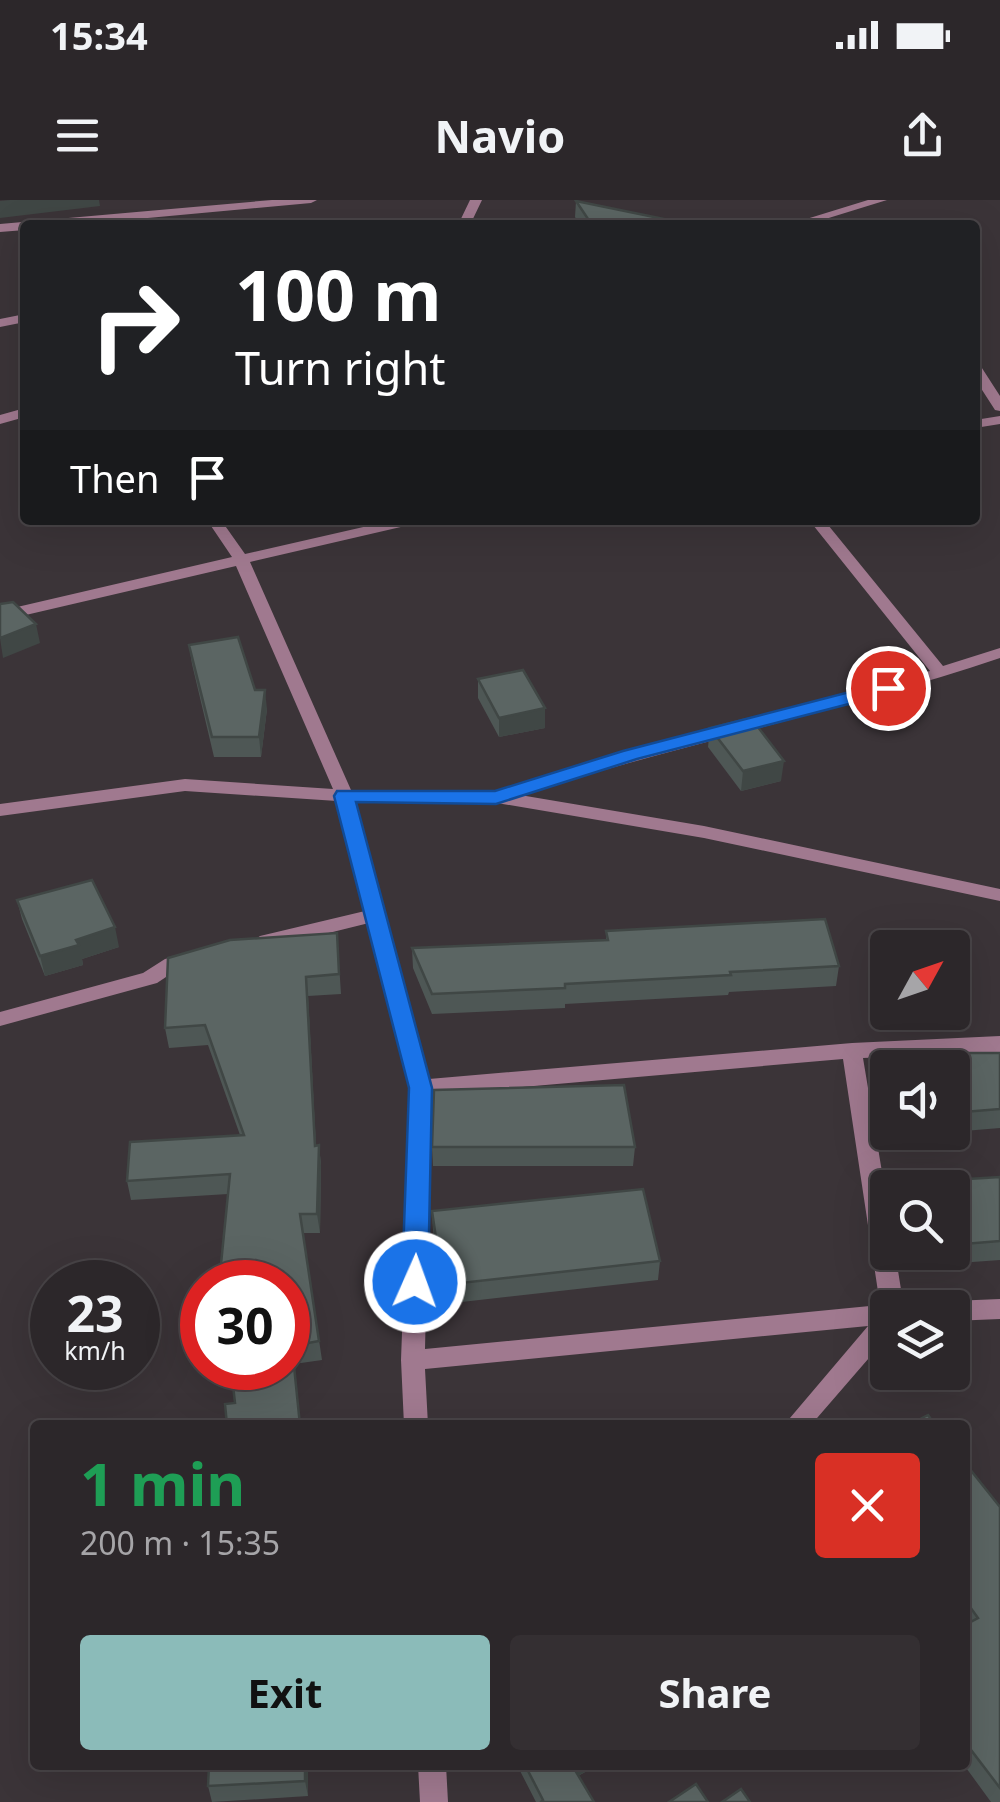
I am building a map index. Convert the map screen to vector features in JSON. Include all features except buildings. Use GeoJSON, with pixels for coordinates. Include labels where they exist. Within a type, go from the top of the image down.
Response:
{"type":"FeatureCollection","features":[{"type":"Feature","properties":{"kind":"street"},"geometry":{"type":"LineString","coordinates":[[141,220],[184,218],[311,200]]}},
{"type":"Feature","properties":{"kind":"street"},"geometry":{"type":"LineString","coordinates":[[830,220],[881,200]]}},
{"type":"Feature","properties":{"kind":"street"},"geometry":{"type":"LineString","coordinates":[[980,376],[1000,407]]}},
{"type":"Feature","properties":{"kind":"street"},"geometry":{"type":"LineString","coordinates":[[217,525],[242,561],[344,796],[420,1088],[413,1360],[416,1420]]}},
{"type":"Feature","properties":{"kind":"street"},"geometry":{"type":"LineString","coordinates":[[0,616],[392,525]]}},
{"type":"Feature","properties":{"kind":"street"},"geometry":{"type":"LineString","coordinates":[[820,525],[940,674]]}},
{"type":"Feature","properties":{"kind":"street"},"geometry":{"type":"LineString","coordinates":[[496,797],[630,755],[940,674],[1000,653]]}},
{"type":"Feature","properties":{"kind":"street"},"geometry":{"type":"LineString","coordinates":[[0,810],[185,785],[344,796],[496,797],[704,832],[1000,894]]}},
{"type":"Feature","properties":{"kind":"street"},"geometry":{"type":"LineString","coordinates":[[246,946],[376,915]]}},
{"type":"Feature","properties":{"kind":"street"},"geometry":{"type":"LineString","coordinates":[[0,1019],[150,978],[172,964],[209,955]]}},
{"type":"Feature","properties":{"kind":"street"},"geometry":{"type":"LineString","coordinates":[[420,1088],[852,1051],[1000,1044]]}},
{"type":"Feature","properties":{"kind":"street"},"geometry":{"type":"LineString","coordinates":[[852,1051],[886,1290]]}},
{"type":"Feature","properties":{"kind":"street"},"geometry":{"type":"LineString","coordinates":[[970,1311],[1000,1310]]}},
{"type":"Feature","properties":{"kind":"street"},"geometry":{"type":"LineString","coordinates":[[413,1360],[870,1315]]}},
{"type":"Feature","properties":{"kind":"street"},"geometry":{"type":"LineString","coordinates":[[800,1420],[870,1336]]}},
{"type":"Feature","properties":{"kind":"street"},"geometry":{"type":"LineString","coordinates":[[432,1770],[434,1802]]}},
{"type":"Feature","properties":{"kind":"route"},"geometry":{"type":"LineString","coordinates":[[415,1282],[420,1088],[344,796],[496,797],[630,755],[888,688]]}}]}
